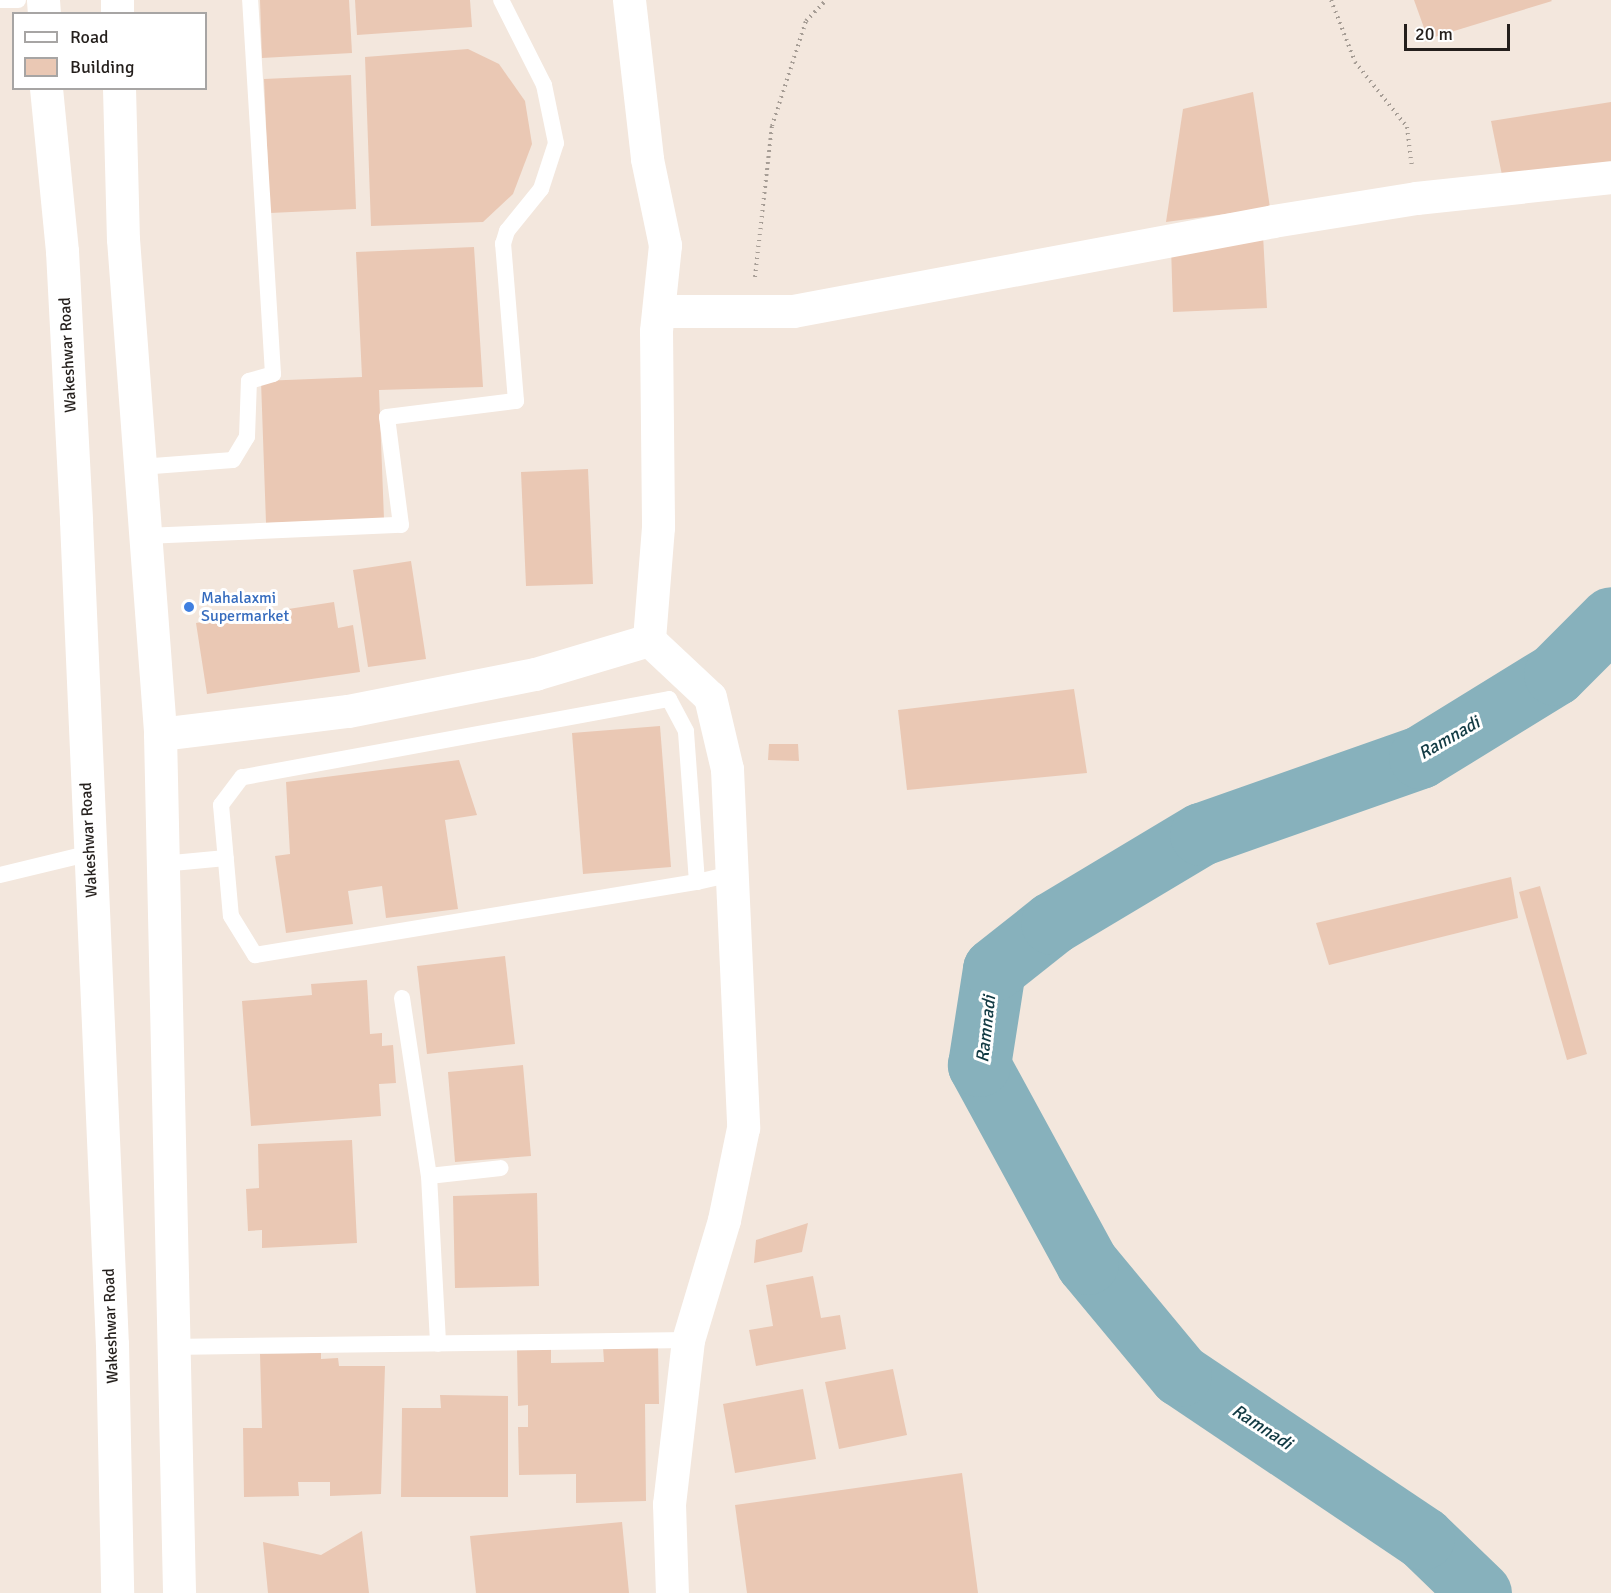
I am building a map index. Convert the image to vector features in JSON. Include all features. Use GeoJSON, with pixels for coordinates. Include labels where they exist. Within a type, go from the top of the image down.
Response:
{"type":"FeatureCollection","features":[{"type":"Feature","properties":{"kind":"street"},"geometry":{"type":"LineString","coordinates":[[629,0],[647,159],[665,245],[660,311],[658,526],[649,640]]}},
{"type":"Feature","properties":{"kind":"street","name":"Wakeshwar Road"},"geometry":{"type":"LineString","coordinates":[[46,90],[62,250],[91,853],[117,1593]]}},
{"type":"Feature","properties":{"kind":"street"},"geometry":{"type":"LineString","coordinates":[[119,90],[140,467],[160,734],[170,1347],[179,1593]]}},
{"type":"Feature","properties":{"kind":"street"},"geometry":{"type":"LineString","coordinates":[[660,311],[793,311],[1416,198],[1611,177]]}},
{"type":"Feature","properties":{"kind":"street"},"geometry":{"type":"LineString","coordinates":[[160,734],[371,706],[535,674],[649,640]]}},
{"type":"Feature","properties":{"kind":"street"},"geometry":{"type":"LineString","coordinates":[[649,640],[710,697],[727,769],[743,1128],[724,1220],[688,1340],[669,1504],[672,1593]]}},
{"type":"Feature","properties":{"kind":"lane"},"geometry":{"type":"LineString","coordinates":[[0,0],[18,0]]}},
{"type":"Feature","properties":{"kind":"lane"},"geometry":{"type":"LineString","coordinates":[[140,467],[233,460],[248,437],[249,381],[273,374],[250,0]]}},
{"type":"Feature","properties":{"kind":"lane"},"geometry":{"type":"LineString","coordinates":[[145,536],[401,525],[387,417],[516,401],[503,244],[507,231],[541,189],[556,143],[544,85],[501,0]]}},
{"type":"Feature","properties":{"kind":"lane"},"geometry":{"type":"LineString","coordinates":[[697,882],[686,731],[669,699],[243,777],[221,805],[231,915],[255,955],[697,882],[732,874]]}},
{"type":"Feature","properties":{"kind":"lane"},"geometry":{"type":"LineString","coordinates":[[0,875],[91,853]]}},
{"type":"Feature","properties":{"kind":"lane"},"geometry":{"type":"LineString","coordinates":[[162,864],[226,858]]}},
{"type":"Feature","properties":{"kind":"lane"},"geometry":{"type":"LineString","coordinates":[[402,998],[429,1176],[438,1344]]}},
{"type":"Feature","properties":{"kind":"lane"},"geometry":{"type":"LineString","coordinates":[[429,1176],[501,1168]]}},
{"type":"Feature","properties":{"kind":"lane"},"geometry":{"type":"LineString","coordinates":[[170,1347],[688,1340]]}},
{"type":"Feature","properties":{"kind":"path"},"geometry":{"type":"LineString","coordinates":[[752,311],[772,126],[806,21],[826,0]]}},
{"type":"Feature","properties":{"kind":"path"},"geometry":{"type":"LineString","coordinates":[[1331,0],[1355,62],[1407,127],[1416,198]]}},
{"type":"Feature","properties":{"kind":"building"},"geometry":{"type":"Polygon","coordinates":[[[260,0],[349,0],[352,53],[262,58],[260,0]]]}},
{"type":"Feature","properties":{"kind":"building"},"geometry":{"type":"Polygon","coordinates":[[[355,0],[470,0],[472,27],[357,35],[355,0]]]}},
{"type":"Feature","properties":{"kind":"building"},"geometry":{"type":"Polygon","coordinates":[[[1414,0],[1551,0],[1552,1],[1428,39],[1414,0]]]}},
{"type":"Feature","properties":{"kind":"building"},"geometry":{"type":"Polygon","coordinates":[[[468,49],[499,64],[525,101],[532,144],[513,194],[483,222],[371,226],[365,57],[468,49]]]}},
{"type":"Feature","properties":{"kind":"building"},"geometry":{"type":"Polygon","coordinates":[[[351,75],[356,209],[270,213],[264,79],[351,75]]]}},
{"type":"Feature","properties":{"kind":"building"},"geometry":{"type":"Polygon","coordinates":[[[1253,92],[1270,208],[1166,222],[1183,109],[1253,92]]]}},
{"type":"Feature","properties":{"kind":"building"},"geometry":{"type":"Polygon","coordinates":[[[1611,102],[1611,169],[1504,185],[1491,121],[1611,102]]]}},
{"type":"Feature","properties":{"kind":"building"},"geometry":{"type":"Polygon","coordinates":[[[1263,235],[1267,308],[1173,312],[1171,246],[1263,235]]]}},
{"type":"Feature","properties":{"kind":"building"},"geometry":{"type":"Polygon","coordinates":[[[474,247],[483,387],[379,390],[384,519],[266,523],[261,381],[362,377],[356,252],[474,247]]]}},
{"type":"Feature","properties":{"kind":"building"},"geometry":{"type":"Polygon","coordinates":[[[588,469],[593,584],[526,586],[521,472],[588,469]]]}},
{"type":"Feature","properties":{"kind":"building"},"geometry":{"type":"Polygon","coordinates":[[[411,561],[426,659],[368,667],[353,570],[411,561]]]}},
{"type":"Feature","properties":{"kind":"building"},"geometry":{"type":"Polygon","coordinates":[[[334,602],[338,628],[353,625],[360,672],[207,694],[196,623],[334,602]]]}},
{"type":"Feature","properties":{"kind":"building"},"geometry":{"type":"Polygon","coordinates":[[[1074,689],[1087,773],[907,790],[898,710],[1074,689]]]}},
{"type":"Feature","properties":{"kind":"building"},"geometry":{"type":"Polygon","coordinates":[[[660,726],[671,867],[583,874],[572,733],[660,726]]]}},
{"type":"Feature","properties":{"kind":"building"},"geometry":{"type":"Polygon","coordinates":[[[769,744],[798,744],[799,761],[768,760],[769,744]]]}},
{"type":"Feature","properties":{"kind":"building"},"geometry":{"type":"Polygon","coordinates":[[[459,760],[477,815],[445,820],[458,909],[386,918],[382,886],[348,891],[353,924],[286,933],[275,856],[290,854],[286,782],[459,760]]]}},
{"type":"Feature","properties":{"kind":"building"},"geometry":{"type":"Polygon","coordinates":[[[1511,877],[1518,918],[1329,965],[1316,923],[1511,877]]]}},
{"type":"Feature","properties":{"kind":"building"},"geometry":{"type":"Polygon","coordinates":[[[1540,886],[1587,1054],[1567,1060],[1519,892],[1540,886]]]}},
{"type":"Feature","properties":{"kind":"building"},"geometry":{"type":"Polygon","coordinates":[[[505,956],[515,1044],[427,1054],[417,966],[505,956]]]}},
{"type":"Feature","properties":{"kind":"building"},"geometry":{"type":"Polygon","coordinates":[[[367,980],[370,1034],[382,1033],[382,1046],[393,1045],[396,1083],[379,1084],[381,1116],[251,1126],[242,1001],[312,995],[311,984],[367,980]]]}},
{"type":"Feature","properties":{"kind":"building"},"geometry":{"type":"Polygon","coordinates":[[[523,1065],[531,1156],[455,1162],[448,1072],[523,1065]]]}},
{"type":"Feature","properties":{"kind":"building"},"geometry":{"type":"Polygon","coordinates":[[[352,1140],[357,1243],[262,1248],[262,1230],[248,1231],[246,1189],[259,1188],[258,1144],[352,1140]]]}},
{"type":"Feature","properties":{"kind":"building"},"geometry":{"type":"Polygon","coordinates":[[[537,1193],[539,1286],[455,1288],[453,1196],[537,1193]]]}},
{"type":"Feature","properties":{"kind":"building"},"geometry":{"type":"Polygon","coordinates":[[[808,1223],[802,1252],[754,1263],[756,1240],[808,1223]]]}},
{"type":"Feature","properties":{"kind":"building"},"geometry":{"type":"Polygon","coordinates":[[[813,1276],[821,1318],[840,1315],[846,1349],[756,1366],[749,1330],[773,1326],[766,1285],[813,1276]]]}},
{"type":"Feature","properties":{"kind":"building"},"geometry":{"type":"Polygon","coordinates":[[[658,1345],[659,1404],[645,1404],[646,1501],[576,1503],[576,1474],[519,1475],[518,1427],[528,1427],[528,1405],[518,1406],[517,1348],[551,1348],[551,1363],[604,1362],[603,1347],[658,1345]]]}},
{"type":"Feature","properties":{"kind":"building"},"geometry":{"type":"Polygon","coordinates":[[[321,1353],[321,1359],[338,1358],[339,1366],[385,1366],[381,1494],[330,1496],[330,1482],[298,1482],[299,1496],[244,1497],[243,1428],[262,1428],[260,1354],[321,1353]]]}},
{"type":"Feature","properties":{"kind":"building"},"geometry":{"type":"Polygon","coordinates":[[[893,1369],[907,1435],[839,1449],[825,1382],[893,1369]]]}},
{"type":"Feature","properties":{"kind":"building"},"geometry":{"type":"Polygon","coordinates":[[[803,1389],[816,1459],[735,1473],[723,1404],[803,1389]]]}},
{"type":"Feature","properties":{"kind":"building"},"geometry":{"type":"Polygon","coordinates":[[[440,1395],[508,1396],[508,1497],[401,1497],[402,1408],[441,1408],[440,1395]]]}},
{"type":"Feature","properties":{"kind":"building"},"geometry":{"type":"Polygon","coordinates":[[[962,1473],[978,1593],[747,1593],[735,1505],[962,1473]]]}},
{"type":"Feature","properties":{"kind":"building"},"geometry":{"type":"Polygon","coordinates":[[[622,1522],[629,1593],[476,1593],[470,1536],[622,1522]]]}},
{"type":"Feature","properties":{"kind":"building"},"geometry":{"type":"Polygon","coordinates":[[[362,1531],[369,1593],[268,1593],[263,1542],[321,1555],[362,1531]]]}},
{"type":"Feature","properties":{"kind":"waterway","name":"Ramnadi"},"geometry":{"type":"LineString","coordinates":[[1480,1593],[1423,1538],[1180,1375],[1087,1263],[979,1065],[994,969],[1052,923],[1201,834],[1420,757],[1555,674],[1611,618]]}},
{"type":"Feature","properties":{"kind":"place","name":"Mahalaxmi Supermarket"},"geometry":{"type":"Point","coordinates":[189,607]}}]}
